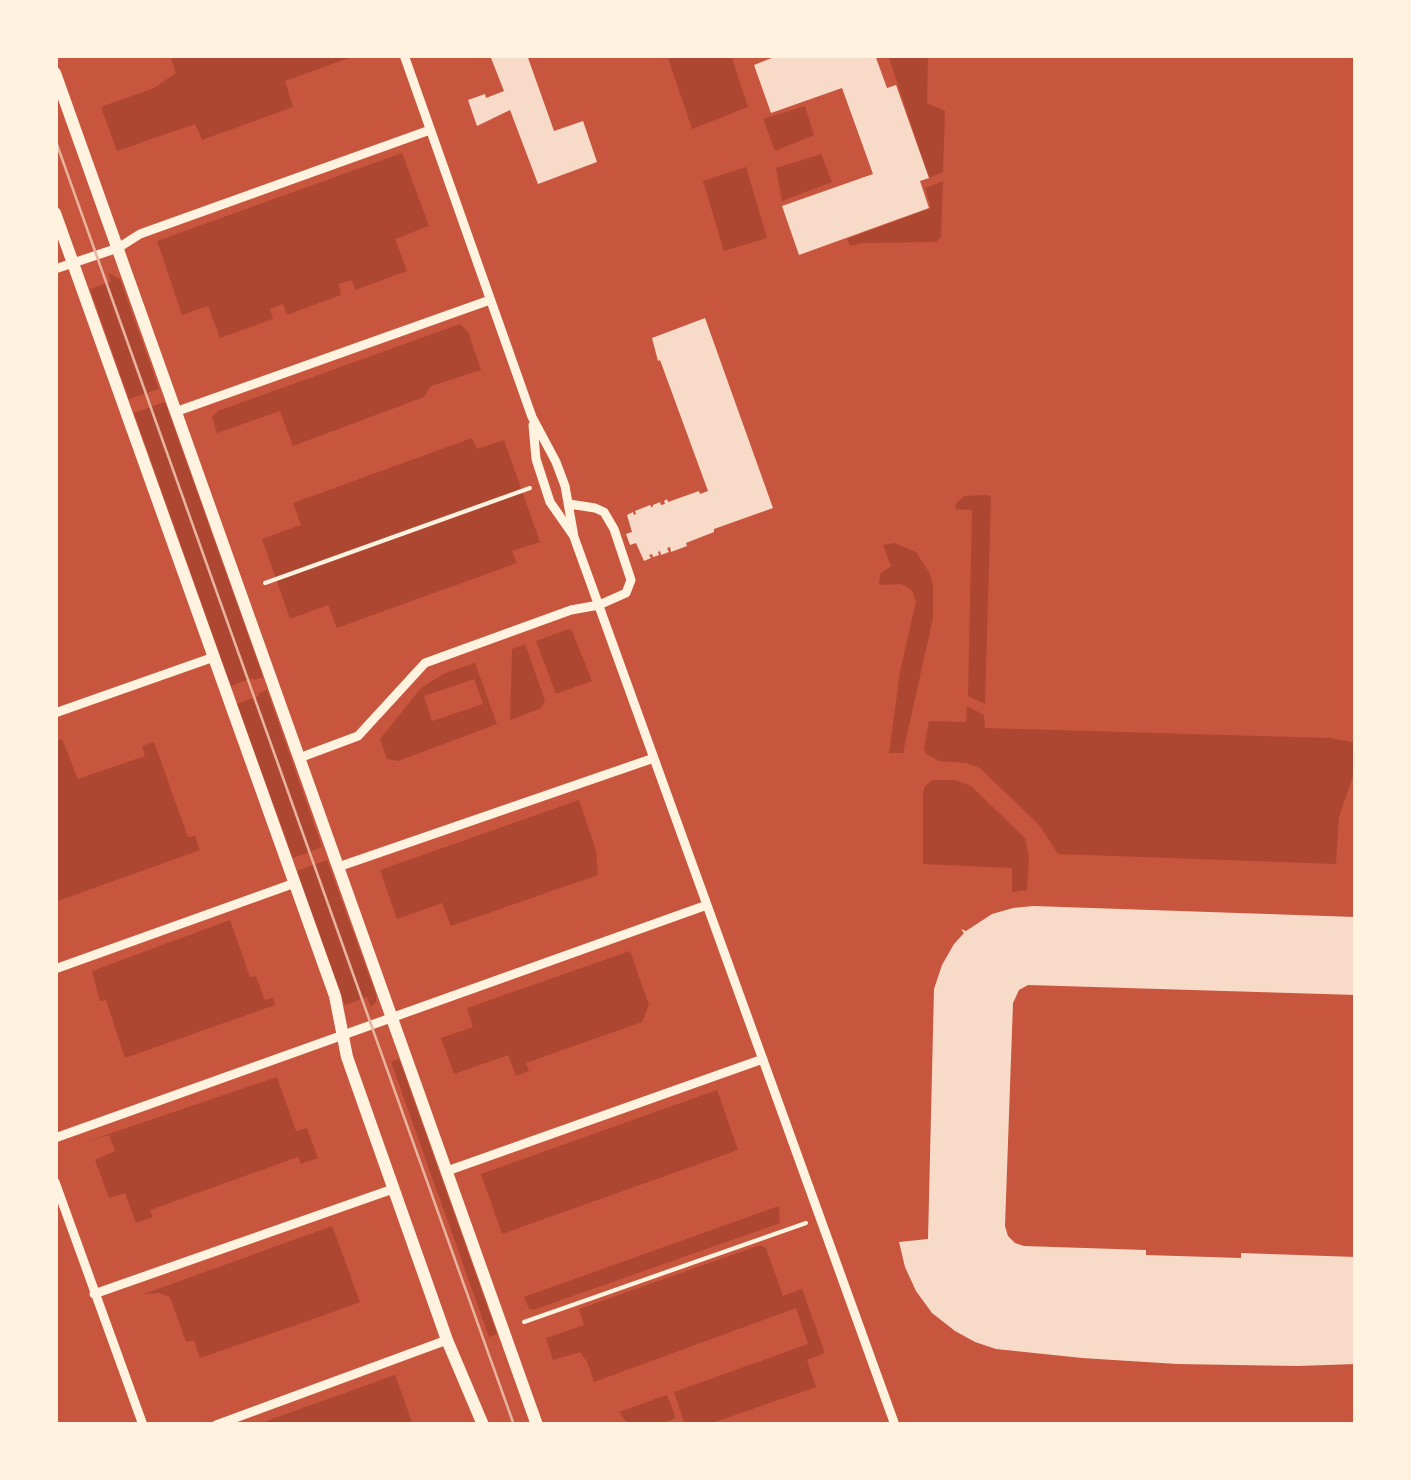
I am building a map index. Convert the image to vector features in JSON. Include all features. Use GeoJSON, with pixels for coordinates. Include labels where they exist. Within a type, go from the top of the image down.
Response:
{"type":"FeatureCollection","features":[{"type":"Feature","properties":{"kind":"main road"},"geometry":{"type":"LineString","coordinates":[[55,73],[537,1425]]}},
{"type":"Feature","properties":{"kind":"main road"},"geometry":{"type":"LineString","coordinates":[[55,214],[335,996],[347,1058],[446,1340],[483,1425]]}},
{"type":"Feature","properties":{"kind":"street"},"geometry":{"type":"LineString","coordinates":[[404,55],[532,417],[556,462],[570,504],[574,536],[895,1425]]}},
{"type":"Feature","properties":{"kind":"street"},"geometry":{"type":"LineString","coordinates":[[55,269],[118,248],[140,234],[430,130]]}},
{"type":"Feature","properties":{"kind":"street"},"geometry":{"type":"LineString","coordinates":[[175,412],[490,300]]}},
{"type":"Feature","properties":{"kind":"street"},"geometry":{"type":"LineString","coordinates":[[532,417],[536,459],[550,502],[574,536]]}},
{"type":"Feature","properties":{"kind":"street"},"geometry":{"type":"LineString","coordinates":[[299,758],[358,736],[425,664],[626,593],[630,580],[604,512],[570,504]]}},
{"type":"Feature","properties":{"kind":"street"},"geometry":{"type":"LineString","coordinates":[[55,714],[214,657]]}},
{"type":"Feature","properties":{"kind":"street"},"geometry":{"type":"LineString","coordinates":[[338,867],[654,758]]}},
{"type":"Feature","properties":{"kind":"street"},"geometry":{"type":"LineString","coordinates":[[55,969],[295,883]]}},
{"type":"Feature","properties":{"kind":"street"},"geometry":{"type":"LineString","coordinates":[[55,1138],[708,905]]}},
{"type":"Feature","properties":{"kind":"street"},"geometry":{"type":"LineString","coordinates":[[447,1171],[763,1059]]}},
{"type":"Feature","properties":{"kind":"street"},"geometry":{"type":"LineString","coordinates":[[55,1182],[143,1425]]}},
{"type":"Feature","properties":{"kind":"street"},"geometry":{"type":"LineString","coordinates":[[94,1294],[394,1189]]}},
{"type":"Feature","properties":{"kind":"street"},"geometry":{"type":"LineString","coordinates":[[216,1425],[446,1340]]}},
{"type":"Feature","properties":{"kind":"path"},"geometry":{"type":"LineString","coordinates":[[264,583],[528,489],[538,482]]}},
{"type":"Feature","properties":{"kind":"path"},"geometry":{"type":"LineString","coordinates":[[524,1322],[820,1218]]}},
{"type":"Feature","properties":{"kind":"shaded area"},"geometry":{"type":"Polygon","coordinates":[[[170,55],[357,55],[285,81],[293,107],[202,140],[195,124],[117,151],[101,107],[154,88],[176,73],[170,55]]]}},
{"type":"Feature","properties":{"kind":"shaded area"},"geometry":{"type":"Polygon","coordinates":[[[667,55],[731,55],[748,107],[692,129],[667,55]]]}},
{"type":"Feature","properties":{"kind":"shaded area"},"geometry":{"type":"Polygon","coordinates":[[[888,55],[928,55],[927,103],[945,111],[943,172],[929,178],[888,55]]]}},
{"type":"Feature","properties":{"kind":"shaded area"},"geometry":{"type":"Polygon","coordinates":[[[805,106],[814,135],[775,151],[763,119],[805,106]]]}},
{"type":"Feature","properties":{"kind":"shaded area"},"geometry":{"type":"Polygon","coordinates":[[[402,153],[429,226],[395,239],[407,271],[355,290],[352,280],[339,284],[341,295],[287,315],[283,304],[270,309],[273,319],[220,338],[208,306],[182,315],[157,241],[402,153]]]}},
{"type":"Feature","properties":{"kind":"shaded area"},"geometry":{"type":"Polygon","coordinates":[[[821,154],[832,182],[782,201],[776,168],[821,154]]]}},
{"type":"Feature","properties":{"kind":"shaded area"},"geometry":{"type":"Polygon","coordinates":[[[746,167],[767,238],[724,251],[703,181],[746,167]]]}},
{"type":"Feature","properties":{"kind":"shaded area"},"geometry":{"type":"Polygon","coordinates":[[[943,181],[941,237],[936,242],[850,246],[847,239],[931,208],[925,188],[943,181]]]}},
{"type":"Feature","properties":{"kind":"shaded area"},"geometry":{"type":"Polygon","coordinates":[[[108,273],[120,279],[159,389],[129,399],[90,289],[111,282],[108,273]]]}},
{"type":"Feature","properties":{"kind":"shaded area"},"geometry":{"type":"Polygon","coordinates":[[[460,324],[468,332],[481,370],[431,386],[424,397],[293,446],[280,411],[217,433],[212,417],[218,411],[460,324]]]}},
{"type":"Feature","properties":{"kind":"shaded area"},"geometry":{"type":"Polygon","coordinates":[[[165,402],[263,677],[231,686],[134,413],[165,402]]]}},
{"type":"Feature","properties":{"kind":"shaded area"},"geometry":{"type":"Polygon","coordinates":[[[472,438],[477,449],[504,440],[540,542],[512,551],[517,563],[337,628],[328,605],[290,619],[262,539],[301,525],[293,503],[472,438]]]}},
{"type":"Feature","properties":{"kind":"shaded area"},"geometry":{"type":"Polygon","coordinates":[[[964,496],[991,496],[985,704],[968,696],[972,510],[955,509],[964,496]]]}},
{"type":"Feature","properties":{"kind":"shaded area"},"geometry":{"type":"Polygon","coordinates":[[[894,543],[916,552],[933,584],[933,618],[903,753],[889,753],[900,672],[916,601],[912,591],[901,584],[879,585],[880,574],[891,566],[883,545],[894,543]]]}},
{"type":"Feature","properties":{"kind":"shaded area"},"geometry":{"type":"Polygon","coordinates":[[[569,629],[592,681],[556,694],[536,641],[569,629]]]}},
{"type":"Feature","properties":{"kind":"shaded area"},"geometry":{"type":"Polygon","coordinates":[[[525,644],[545,700],[541,708],[510,720],[512,649],[525,644]]]}},
{"type":"Feature","properties":{"kind":"shaded area"},"geometry":{"type":"Polygon","coordinates":[[[475,663],[497,724],[398,761],[387,759],[380,739],[421,688],[445,673],[475,663]],[[474,679],[424,696],[432,721],[483,704],[474,679]]]}},
{"type":"Feature","properties":{"kind":"shaded area"},"geometry":{"type":"Polygon","coordinates":[[[267,690],[322,847],[293,858],[237,704],[267,690]]]}},
{"type":"Feature","properties":{"kind":"shaded area"},"geometry":{"type":"Polygon","coordinates":[[[967,706],[984,715],[985,728],[1330,738],[1356,743],[1356,767],[1339,817],[1336,864],[1058,854],[1040,826],[980,768],[939,761],[926,754],[929,721],[966,722],[967,706]]]}},
{"type":"Feature","properties":{"kind":"shaded area"},"geometry":{"type":"Polygon","coordinates":[[[62,739],[78,779],[145,756],[142,746],[154,742],[188,837],[195,836],[200,850],[55,902],[55,741],[62,739]]]}},
{"type":"Feature","properties":{"kind":"shaded area"},"geometry":{"type":"Polygon","coordinates":[[[933,780],[955,780],[971,786],[1025,838],[1029,857],[1027,890],[1012,892],[1012,868],[923,864],[923,793],[933,780]]]}},
{"type":"Feature","properties":{"kind":"shaded area"},"geometry":{"type":"Polygon","coordinates":[[[579,800],[596,850],[598,875],[451,926],[442,903],[397,919],[380,870],[579,800]]]}},
{"type":"Feature","properties":{"kind":"shaded area"},"geometry":{"type":"Polygon","coordinates":[[[327,860],[376,995],[371,1007],[367,997],[345,1005],[297,871],[327,860]]]}},
{"type":"Feature","properties":{"kind":"shaded area"},"geometry":{"type":"Polygon","coordinates":[[[230,920],[250,977],[256,976],[265,1000],[273,998],[275,1005],[125,1058],[106,1000],[100,1001],[92,971],[230,920]]]}},
{"type":"Feature","properties":{"kind":"shaded area"},"geometry":{"type":"Polygon","coordinates":[[[630,951],[649,1005],[642,1022],[526,1063],[529,1071],[516,1076],[508,1055],[454,1074],[441,1038],[473,1027],[467,1008],[630,951]]]}},
{"type":"Feature","properties":{"kind":"shaded area"},"geometry":{"type":"Polygon","coordinates":[[[399,1059],[497,1334],[489,1337],[391,1062],[399,1059]]]}},
{"type":"Feature","properties":{"kind":"shaded area"},"geometry":{"type":"Polygon","coordinates":[[[277,1077],[296,1131],[307,1128],[318,1158],[301,1164],[298,1157],[150,1210],[153,1217],[136,1223],[125,1193],[109,1198],[95,1160],[115,1151],[109,1135],[88,1141],[277,1077]]]}},
{"type":"Feature","properties":{"kind":"shaded area"},"geometry":{"type":"Polygon","coordinates":[[[717,1090],[738,1150],[502,1234],[481,1174],[717,1090]]]}},
{"type":"Feature","properties":{"kind":"shaded area"},"geometry":{"type":"Polygon","coordinates":[[[779,1206],[780,1223],[533,1310],[524,1297],[779,1206]]]}},
{"type":"Feature","properties":{"kind":"shaded area"},"geometry":{"type":"Polygon","coordinates":[[[332,1226],[360,1302],[322,1316],[200,1358],[194,1340],[186,1342],[170,1297],[144,1294],[332,1226]]]}},
{"type":"Feature","properties":{"kind":"shaded area"},"geometry":{"type":"Polygon","coordinates":[[[760,1245],[766,1248],[783,1296],[802,1289],[825,1353],[807,1360],[816,1387],[706,1425],[685,1425],[674,1392],[808,1344],[796,1308],[594,1382],[580,1352],[553,1360],[546,1338],[584,1325],[579,1309],[760,1245]]]}},
{"type":"Feature","properties":{"kind":"shaded area"},"geometry":{"type":"Polygon","coordinates":[[[395,1375],[413,1425],[256,1425],[272,1419],[395,1375]]]}},
{"type":"Feature","properties":{"kind":"shaded area"},"geometry":{"type":"Polygon","coordinates":[[[667,1395],[676,1418],[657,1425],[629,1425],[619,1412],[667,1395]]]}},
{"type":"Feature","properties":{"kind":"building"},"geometry":{"type":"Polygon","coordinates":[[[527,55],[554,131],[583,121],[597,162],[538,184],[510,110],[477,126],[468,100],[504,91],[491,58],[527,55]]]}},
{"type":"Feature","properties":{"kind":"building"},"geometry":{"type":"Polygon","coordinates":[[[779,55],[875,55],[887,88],[896,85],[929,178],[920,181],[929,208],[799,255],[782,206],[873,174],[842,88],[771,113],[754,65],[779,55]]]}},
{"type":"Feature","properties":{"kind":"building"},"geometry":{"type":"Polygon","coordinates":[[[705,318],[773,508],[714,529],[686,543],[687,546],[649,555],[651,558],[644,561],[636,543],[630,545],[626,534],[632,532],[627,515],[660,502],[665,504],[667,499],[668,502],[708,491],[652,338],[705,318]]]}},
{"type":"Feature","properties":{"kind":"building"},"geometry":{"type":"Polygon","coordinates":[[[1033,906],[1356,917],[1356,995],[1028,985],[1019,990],[1013,1003],[1005,1226],[1008,1236],[1024,1246],[1146,1250],[1146,1255],[1356,1257],[1356,1364],[1177,1364],[996,1349],[955,1331],[932,1313],[916,1291],[899,1242],[928,1239],[934,989],[942,965],[964,933],[961,929],[966,931],[992,914],[1033,906]]]}},
{"type":"Feature","properties":{"kind":"tram line"},"geometry":{"type":"LineString","coordinates":[[55,139],[514,1425]]}}]}
